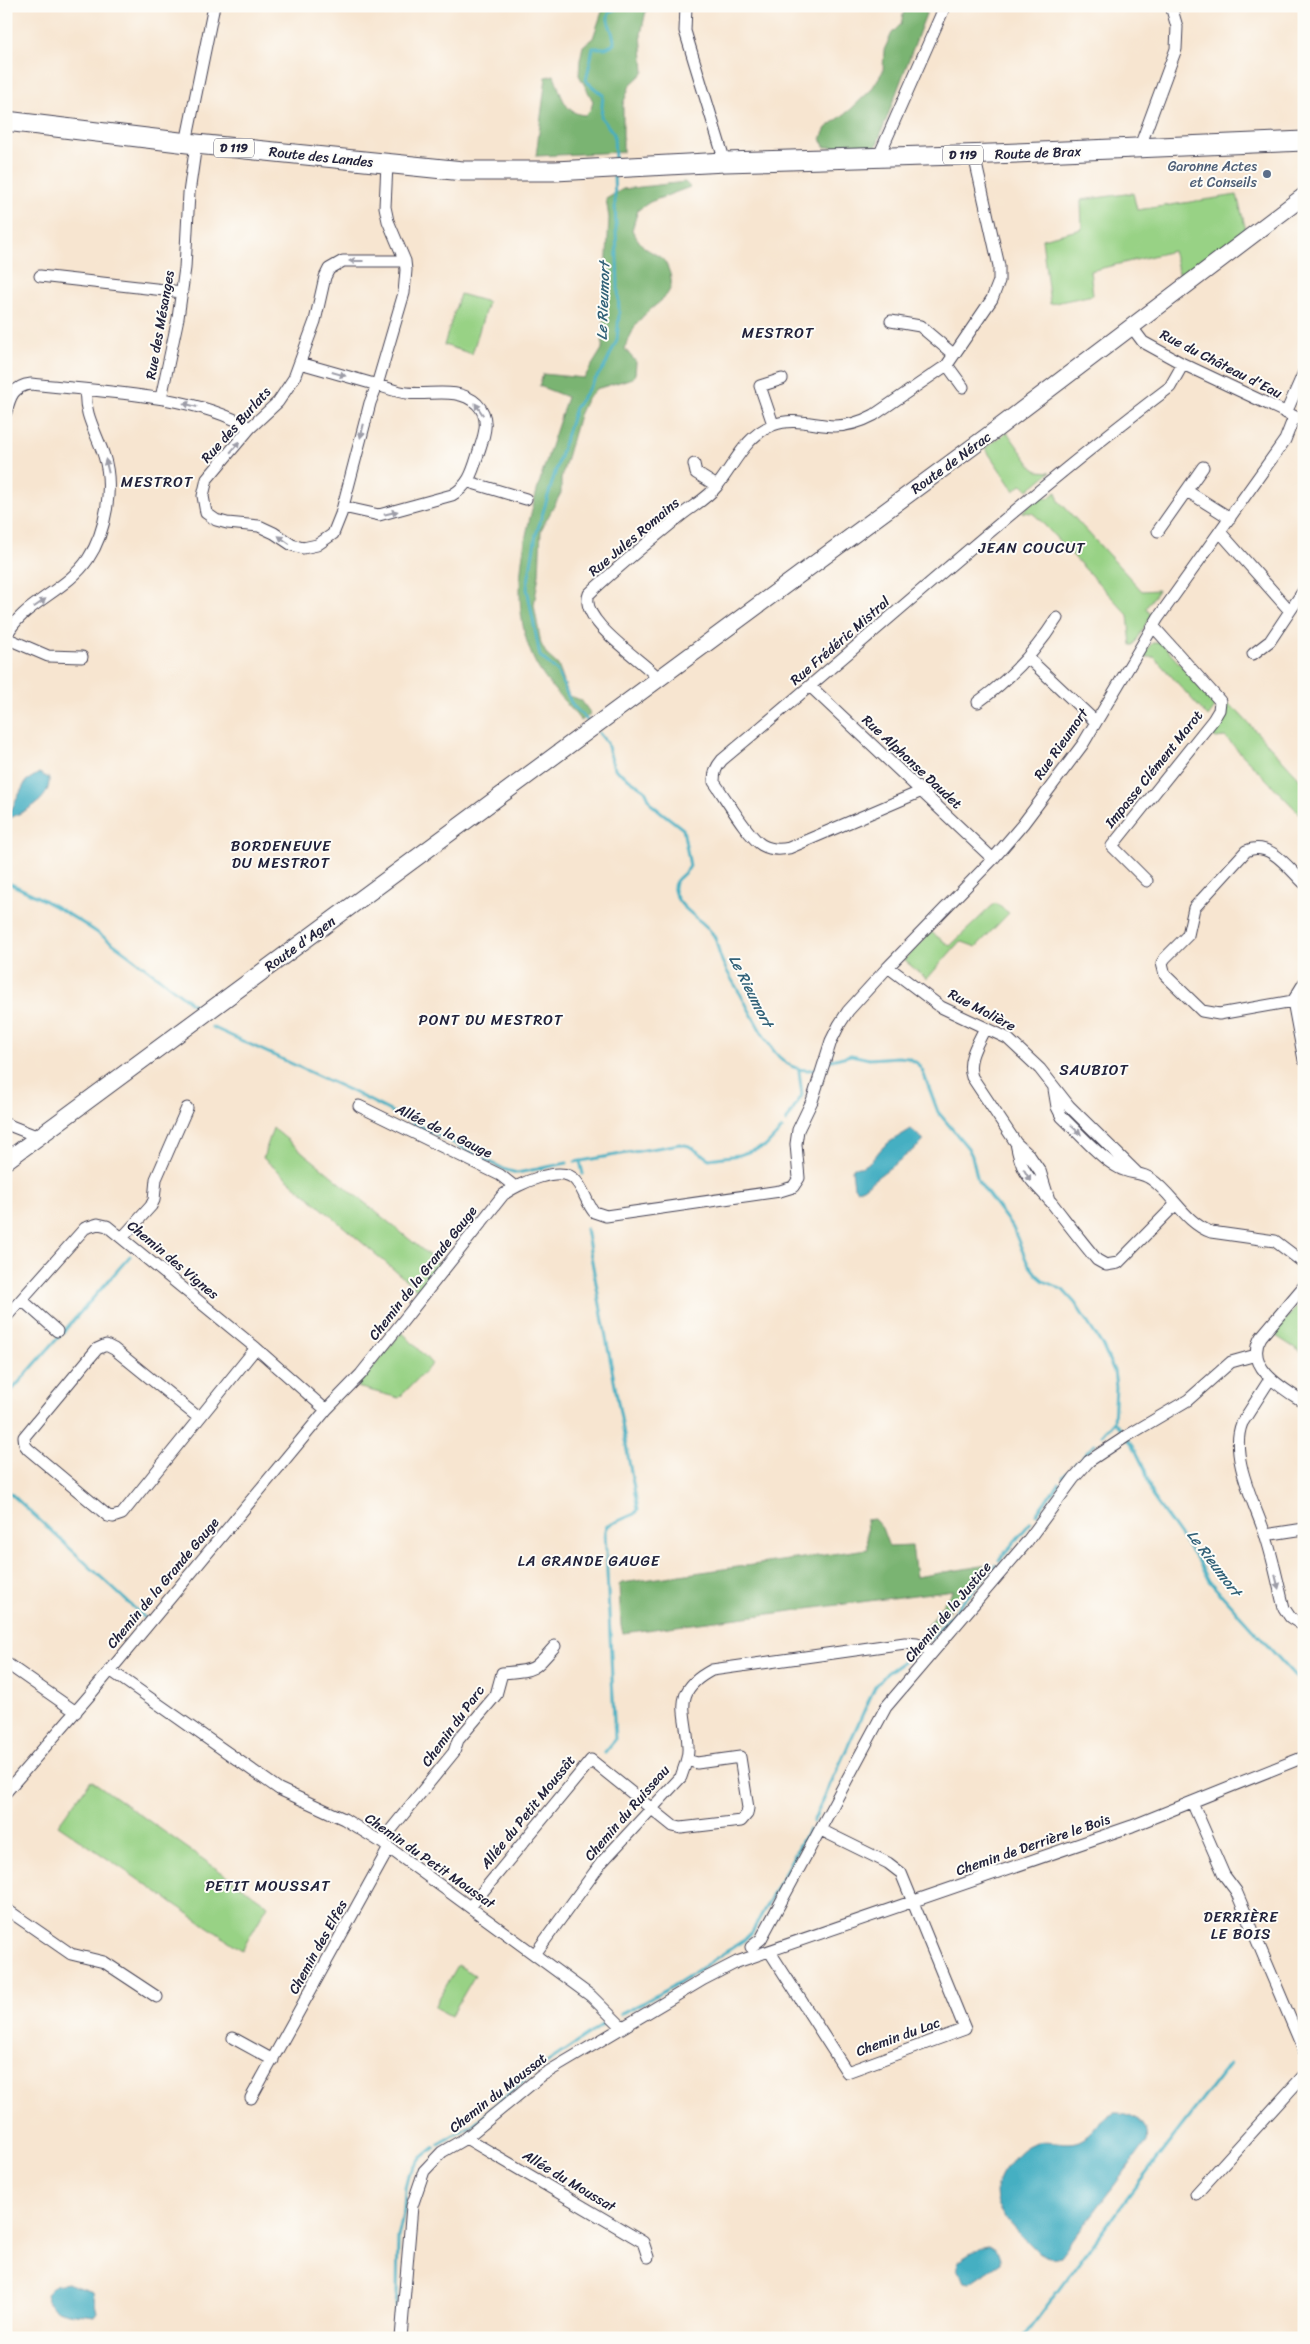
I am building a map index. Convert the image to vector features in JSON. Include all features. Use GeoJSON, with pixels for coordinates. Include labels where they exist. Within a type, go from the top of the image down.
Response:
{"type":"FeatureCollection","features":[{"type":"Feature","properties":{"kind":"main road","name":"Route des Landes"},"geometry":{"type":"LineString","coordinates":[[6,121],[191,143],[463,171],[555,171],[616,168]]}},
{"type":"Feature","properties":{"kind":"main road","name":"Route de Brax"},"geometry":{"type":"LineString","coordinates":[[616,168],[725,162],[974,155],[1303,142]]}},
{"type":"Feature","properties":{"kind":"main road","name":"Route de Nérac"},"geometry":{"type":"LineString","coordinates":[[594,726],[994,432],[1304,196]]}},
{"type":"Feature","properties":{"kind":"main road","name":"Route d'Agen"},"geometry":{"type":"LineString","coordinates":[[6,1161],[594,726]]}},
{"type":"Feature","properties":{"kind":"street","name":"Rue des Mésanges"},"geometry":{"type":"LineString","coordinates":[[6,412],[10,395],[24,385],[162,398],[182,292],[191,143],[214,6]]}},
{"type":"Feature","properties":{"kind":"street"},"geometry":{"type":"LineString","coordinates":[[686,6],[685,31],[725,162]]}},
{"type":"Feature","properties":{"kind":"street"},"geometry":{"type":"LineString","coordinates":[[878,158],[945,6]]}},
{"type":"Feature","properties":{"kind":"street"},"geometry":{"type":"LineString","coordinates":[[1139,149],[1176,49],[1177,27],[1171,6]]}},
{"type":"Feature","properties":{"kind":"street","name":"Rue Jules Romains"},"geometry":{"type":"LineString","coordinates":[[658,678],[651,669],[627,652],[609,634],[589,609],[587,600],[592,592],[680,516],[707,497],[717,486],[744,446],[758,434],[774,424],[798,422],[842,426],[862,421],[874,415],[947,365],[992,299],[999,281],[999,266],[974,155]]}},
{"type":"Feature","properties":{"kind":"street"},"geometry":{"type":"LineString","coordinates":[[387,164],[385,207],[388,221],[405,261]]}},
{"type":"Feature","properties":{"kind":"street","name":"Rue des Burlats"},"geometry":{"type":"LineString","coordinates":[[343,261],[405,261],[404,293],[377,385],[370,402],[343,507],[333,534],[317,545],[303,548],[292,546],[274,533],[259,526],[228,523],[216,520],[206,513],[203,496],[207,479],[250,428],[278,402],[294,378],[315,321],[325,277],[330,269],[343,261]]}},
{"type":"Feature","properties":{"kind":"street"},"geometry":{"type":"LineString","coordinates":[[40,276],[182,292]]}},
{"type":"Feature","properties":{"kind":"street"},"geometry":{"type":"LineString","coordinates":[[891,321],[920,326],[953,354]]}},
{"type":"Feature","properties":{"kind":"street","name":"Rue du Château d'Eau"},"geometry":{"type":"LineString","coordinates":[[1131,326],[1143,342],[1183,364],[1295,417]]}},
{"type":"Feature","properties":{"kind":"street"},"geometry":{"type":"LineString","coordinates":[[300,363],[408,393],[451,393],[476,403],[482,412],[486,426],[469,482],[462,490],[452,495],[388,514],[369,514],[343,507]]}},
{"type":"Feature","properties":{"kind":"street","name":"Rue Frédéric Mistral"},"geometry":{"type":"LineString","coordinates":[[922,792],[789,848],[772,849],[756,840],[714,782],[716,767],[722,760],[811,687],[1031,497],[1170,387],[1183,364]]}},
{"type":"Feature","properties":{"kind":"street"},"geometry":{"type":"LineString","coordinates":[[947,365],[963,387]]}},
{"type":"Feature","properties":{"kind":"street","name":"Rue Rieumort"},"geometry":{"type":"LineString","coordinates":[[824,1065],[839,1025],[848,1011],[993,859],[1083,744],[1154,626],[1285,440],[1295,417],[1304,372]]}},
{"type":"Feature","properties":{"kind":"street"},"geometry":{"type":"LineString","coordinates":[[774,424],[760,386],[782,379]]}},
{"type":"Feature","properties":{"kind":"street"},"geometry":{"type":"LineString","coordinates":[[82,657],[48,656],[6,638],[10,628],[19,617],[61,588],[80,570],[91,554],[99,534],[110,478],[87,410],[86,390]]}},
{"type":"Feature","properties":{"kind":"street"},"geometry":{"type":"LineString","coordinates":[[162,398],[207,410],[240,422],[250,428]]}},
{"type":"Feature","properties":{"kind":"street"},"geometry":{"type":"LineString","coordinates":[[694,464],[696,473],[717,486]]}},
{"type":"Feature","properties":{"kind":"street"},"geometry":{"type":"LineString","coordinates":[[1158,531],[1203,468]]}},
{"type":"Feature","properties":{"kind":"street"},"geometry":{"type":"LineString","coordinates":[[469,482],[526,499]]}},
{"type":"Feature","properties":{"kind":"street"},"geometry":{"type":"LineString","coordinates":[[1187,490],[1230,518]]}},
{"type":"Feature","properties":{"kind":"street"},"geometry":{"type":"LineString","coordinates":[[1220,532],[1290,611]]}},
{"type":"Feature","properties":{"kind":"street"},"geometry":{"type":"LineString","coordinates":[[1253,654],[1270,641],[1304,590]]}},
{"type":"Feature","properties":{"kind":"street"},"geometry":{"type":"LineString","coordinates":[[978,702],[996,689],[1028,658],[1057,618]]}},
{"type":"Feature","properties":{"kind":"street","name":"Impasse Clément Marot"},"geometry":{"type":"LineString","coordinates":[[1147,881],[1112,846],[1213,720],[1221,705],[1220,701],[1154,626]]}},
{"type":"Feature","properties":{"kind":"street"},"geometry":{"type":"LineString","coordinates":[[1028,658],[1096,722]]}},
{"type":"Feature","properties":{"kind":"street","name":"Rue Alphonse Daudet"},"geometry":{"type":"LineString","coordinates":[[811,687],[993,859]]}},
{"type":"Feature","properties":{"kind":"street"},"geometry":{"type":"LineString","coordinates":[[1293,1001],[1219,1014],[1207,1013],[1202,1011],[1165,975],[1162,963],[1188,935],[1194,908],[1246,851],[1257,847],[1271,852],[1304,883]]}},
{"type":"Feature","properties":{"kind":"street","name":"Rue Molière"},"geometry":{"type":"LineString","coordinates":[[888,967],[941,1007],[1008,1038],[1040,1069],[1054,1089],[1137,1173],[1154,1181],[1175,1205],[1201,1228],[1210,1232],[1275,1241],[1304,1263]]}},
{"type":"Feature","properties":{"kind":"street"},"geometry":{"type":"LineString","coordinates":[[1304,983],[1293,1001],[1304,1060]]}},
{"type":"Feature","properties":{"kind":"street"},"geometry":{"type":"LineString","coordinates":[[985,1028],[971,1059],[969,1069],[972,1077],[1016,1143],[1029,1155],[1040,1171],[1049,1200],[1097,1260],[1106,1265],[1118,1263],[1175,1205]]}},
{"type":"Feature","properties":{"kind":"street","name":"Chemin de la Grande Gauge"},"geometry":{"type":"LineString","coordinates":[[6,1792],[76,1712],[326,1410],[361,1374],[503,1195],[514,1186],[529,1180],[561,1174],[571,1176],[576,1181],[594,1212],[606,1216],[789,1189],[797,1182],[800,1173],[796,1144],[798,1130],[812,1101],[824,1065]]}},
{"type":"Feature","properties":{"kind":"street","name":"Allée de la Gauge"},"geometry":{"type":"LineString","coordinates":[[359,1106],[500,1175],[514,1186]]}},
{"type":"Feature","properties":{"kind":"street"},"geometry":{"type":"LineString","coordinates":[[122,1238],[152,1206],[156,1179],[187,1108]]}},
{"type":"Feature","properties":{"kind":"street"},"geometry":{"type":"LineString","coordinates":[[6,1124],[39,1137]]}},
{"type":"Feature","properties":{"kind":"street","name":"Chemin des Vignes"},"geometry":{"type":"LineString","coordinates":[[6,1317],[85,1228],[98,1224],[107,1226],[256,1348],[326,1410]]}},
{"type":"Feature","properties":{"kind":"street"},"geometry":{"type":"LineString","coordinates":[[1304,1286],[1261,1337],[1257,1350],[1270,1379],[1304,1402]]}},
{"type":"Feature","properties":{"kind":"street"},"geometry":{"type":"LineString","coordinates":[[22,1300],[57,1331]]}},
{"type":"Feature","properties":{"kind":"street"},"geometry":{"type":"LineString","coordinates":[[199,1418],[110,1346],[106,1345],[97,1349],[24,1437],[24,1441],[28,1449],[108,1516],[117,1517],[122,1514],[256,1348]]}},
{"type":"Feature","properties":{"kind":"street","name":"Chemin de la Justice"},"geometry":{"type":"LineString","coordinates":[[751,1948],[761,1939],[881,1716],[1026,1544],[1079,1472],[1089,1461],[1188,1400],[1232,1362],[1257,1350]]}},
{"type":"Feature","properties":{"kind":"street"},"geometry":{"type":"LineString","coordinates":[[1270,1379],[1242,1423],[1238,1439],[1249,1493],[1265,1535],[1286,1613],[1304,1626]]}},
{"type":"Feature","properties":{"kind":"street"},"geometry":{"type":"LineString","coordinates":[[1265,1535],[1304,1529]]}},
{"type":"Feature","properties":{"kind":"street","name":"Chemin du Ruisseau"},"geometry":{"type":"LineString","coordinates":[[535,1954],[602,1862],[680,1777],[687,1760],[688,1747],[683,1711],[685,1697],[692,1685],[701,1676],[712,1670],[905,1643],[916,1644],[933,1652]]}},
{"type":"Feature","properties":{"kind":"street","name":"Chemin du Parc"},"geometry":{"type":"LineString","coordinates":[[385,1845],[454,1752],[458,1740],[496,1695],[502,1673],[530,1671],[536,1668],[554,1646]]}},
{"type":"Feature","properties":{"kind":"street"},"geometry":{"type":"LineString","coordinates":[[6,1663],[76,1712]]}},
{"type":"Feature","properties":{"kind":"street","name":"Chemin du Petit Moussat"},"geometry":{"type":"LineString","coordinates":[[110,1670],[279,1789],[344,1819],[385,1845],[591,1996],[622,2027]]}},
{"type":"Feature","properties":{"kind":"street"},"geometry":{"type":"LineString","coordinates":[[652,1809],[673,1826],[681,1828],[741,1821],[747,1814],[740,1757],[697,1762],[687,1760]]}},
{"type":"Feature","properties":{"kind":"street","name":"Chemin de Derrière le Bois"},"geometry":{"type":"LineString","coordinates":[[770,1952],[1122,1830],[1304,1757]]}},
{"type":"Feature","properties":{"kind":"street","name":"Allée du Petit Moussât"},"geometry":{"type":"LineString","coordinates":[[470,1907],[591,1760],[652,1809]]}},
{"type":"Feature","properties":{"kind":"street"},"geometry":{"type":"LineString","coordinates":[[1192,1802],[1224,1875],[1240,1898],[1304,2051]]}},
{"type":"Feature","properties":{"kind":"street"},"geometry":{"type":"LineString","coordinates":[[821,1830],[895,1867],[901,1873],[912,1903]]}},
{"type":"Feature","properties":{"kind":"street","name":"Chemin des Elfes"},"geometry":{"type":"LineString","coordinates":[[251,2098],[273,2060],[385,1845]]}},
{"type":"Feature","properties":{"kind":"street","name":"Chemin du Lac"},"geometry":{"type":"LineString","coordinates":[[770,1952],[847,2072],[965,2029],[912,1903]]}},
{"type":"Feature","properties":{"kind":"street"},"geometry":{"type":"LineString","coordinates":[[6,1909],[71,1954],[104,1962],[157,1997]]}},
{"type":"Feature","properties":{"kind":"street","name":"Chemin du Moussat"},"geometry":{"type":"LineString","coordinates":[[401,2338],[412,2206],[424,2171],[442,2152],[466,2138],[541,2076],[712,1974],[737,1962],[770,1952]]}},
{"type":"Feature","properties":{"kind":"street"},"geometry":{"type":"LineString","coordinates":[[233,2038],[273,2060]]}},
{"type":"Feature","properties":{"kind":"street"},"geometry":{"type":"LineString","coordinates":[[1196,2194],[1304,2075]]}},
{"type":"Feature","properties":{"kind":"street","name":"Allée du Moussat"},"geometry":{"type":"LineString","coordinates":[[466,2138],[643,2242],[648,2257]]}},
{"type":"Feature","properties":{"kind":"green space"},"geometry":{"type":"Polygon","coordinates":[[[604,6],[647,6],[641,34],[644,72],[630,85],[623,104],[623,152],[536,156],[546,77],[554,75],[564,101],[572,111],[585,115],[591,109],[593,101],[579,75],[580,60],[583,46],[593,38],[604,6]]]}},
{"type":"Feature","properties":{"kind":"green space"},"geometry":{"type":"Polygon","coordinates":[[[905,6],[929,6],[876,147],[824,147],[821,138],[826,128],[850,110],[871,90],[883,71],[884,50],[892,33],[901,24],[905,6]]]}},
{"type":"Feature","properties":{"kind":"green space"},"geometry":{"type":"Polygon","coordinates":[[[685,182],[690,187],[650,202],[638,210],[632,230],[643,246],[665,262],[670,274],[671,283],[669,291],[639,321],[624,348],[636,362],[633,378],[596,389],[586,400],[579,415],[561,479],[561,493],[541,530],[539,574],[534,605],[541,644],[547,655],[558,665],[569,696],[581,700],[591,714],[581,721],[536,664],[525,633],[520,600],[521,565],[527,530],[546,461],[567,397],[539,386],[543,374],[584,378],[602,349],[609,218],[606,199],[623,189],[685,182]]]}},
{"type":"Feature","properties":{"kind":"green space"},"geometry":{"type":"Polygon","coordinates":[[[1133,193],[1137,210],[1237,195],[1246,230],[1180,277],[1173,251],[1090,271],[1093,295],[1050,304],[1042,239],[1082,229],[1081,200],[1133,193]]]}},
{"type":"Feature","properties":{"kind":"green space"},"geometry":{"type":"Polygon","coordinates":[[[460,294],[488,302],[472,354],[444,345],[460,294]]]}},
{"type":"Feature","properties":{"kind":"green space"},"geometry":{"type":"Polygon","coordinates":[[[1007,432],[1033,468],[1038,471],[1050,472],[1028,490],[1022,484],[1014,491],[985,448],[1007,432]]]}},
{"type":"Feature","properties":{"kind":"green space"},"geometry":{"type":"Polygon","coordinates":[[[1056,492],[1059,501],[1142,591],[1158,590],[1146,608],[1151,615],[1134,645],[1131,645],[1128,615],[1036,516],[1032,513],[1022,512],[1042,494],[1047,499],[1056,492]]]}},
{"type":"Feature","properties":{"kind":"green space"},"geometry":{"type":"Polygon","coordinates":[[[1152,643],[1161,643],[1213,701],[1216,706],[1208,717],[1154,657],[1142,657],[1152,643]]]}},
{"type":"Feature","properties":{"kind":"green space"},"geometry":{"type":"Polygon","coordinates":[[[1227,703],[1238,712],[1304,783],[1304,818],[1225,737],[1216,738],[1210,733],[1227,711],[1227,703]]]}},
{"type":"Feature","properties":{"kind":"green space"},"geometry":{"type":"Polygon","coordinates":[[[995,903],[1009,913],[976,947],[960,941],[927,979],[904,960],[931,932],[950,946],[995,903]]]}},
{"type":"Feature","properties":{"kind":"green space"},"geometry":{"type":"Polygon","coordinates":[[[273,1128],[441,1265],[420,1292],[263,1158],[273,1128]]]}},
{"type":"Feature","properties":{"kind":"green space"},"geometry":{"type":"Polygon","coordinates":[[[1304,1299],[1304,1354],[1273,1334],[1304,1299]]]}},
{"type":"Feature","properties":{"kind":"green space"},"geometry":{"type":"Polygon","coordinates":[[[402,1332],[432,1364],[399,1398],[357,1387],[402,1332]]]}},
{"type":"Feature","properties":{"kind":"green space"},"geometry":{"type":"Polygon","coordinates":[[[874,1519],[882,1528],[889,1547],[912,1546],[916,1577],[987,1565],[928,1635],[924,1630],[953,1590],[623,1633],[619,1585],[622,1583],[868,1549],[866,1520],[874,1519]]]}},
{"type":"Feature","properties":{"kind":"green space"},"geometry":{"type":"Polygon","coordinates":[[[91,1780],[268,1905],[242,1950],[58,1825],[91,1780]]]}},
{"type":"Feature","properties":{"kind":"green space"},"geometry":{"type":"Polygon","coordinates":[[[458,1965],[475,1975],[451,2016],[434,2007],[458,1965]]]}},
{"type":"Feature","properties":{"kind":"water"},"geometry":{"type":"Polygon","coordinates":[[[39,773],[49,778],[46,793],[35,805],[6,820],[26,781],[39,773]]]}},
{"type":"Feature","properties":{"kind":"water"},"geometry":{"type":"Polygon","coordinates":[[[911,1129],[924,1140],[921,1144],[863,1188],[857,1190],[854,1187],[852,1170],[854,1167],[868,1164],[886,1144],[911,1129]]]}},
{"type":"Feature","properties":{"kind":"water"},"geometry":{"type":"Polygon","coordinates":[[[1114,2113],[1127,2114],[1143,2124],[1146,2129],[1147,2142],[1061,2256],[1052,2257],[1038,2252],[1002,2213],[996,2190],[999,2178],[1014,2157],[1028,2146],[1042,2141],[1069,2143],[1079,2141],[1109,2115],[1114,2113]]]}},
{"type":"Feature","properties":{"kind":"water"},"geometry":{"type":"Polygon","coordinates":[[[988,2245],[997,2252],[1000,2257],[1000,2263],[970,2283],[965,2282],[957,2268],[958,2262],[983,2246],[988,2245]]]}},
{"type":"Feature","properties":{"kind":"water"},"geometry":{"type":"Polygon","coordinates":[[[67,2283],[93,2292],[97,2312],[94,2316],[72,2314],[52,2306],[46,2294],[55,2285],[67,2283]]]}},
{"type":"Feature","properties":{"kind":"waterway","name":"Le Rieumort"},"geometry":{"type":"LineString","coordinates":[[615,162],[614,134],[601,117],[603,95],[586,81],[593,48],[606,48],[614,44],[614,37],[608,17],[614,9],[622,6]]}},
{"type":"Feature","properties":{"kind":"waterway","name":"Le Rieumort"},"geometry":{"type":"LineString","coordinates":[[587,720],[572,705],[557,671],[540,656],[527,588],[536,535],[575,408],[606,364],[617,340],[619,314],[614,173]]}},
{"type":"Feature","properties":{"kind":"waterway","name":"Le Rieumort"},"geometry":{"type":"LineString","coordinates":[[599,733],[607,743],[616,770],[645,790],[652,805],[683,829],[690,866],[675,883],[676,897],[714,936],[725,967],[767,1042],[784,1061],[794,1067],[806,1070],[819,1068]]}},
{"type":"Feature","properties":{"kind":"waterway"},"geometry":{"type":"LineString","coordinates":[[6,882],[57,907],[81,922],[128,954],[195,1006]]}},
{"type":"Feature","properties":{"kind":"waterway"},"geometry":{"type":"LineString","coordinates":[[212,1027],[349,1090],[506,1170],[517,1173],[567,1163]]}},
{"type":"Feature","properties":{"kind":"waterway","name":"Le Rieumort"},"geometry":{"type":"LineString","coordinates":[[828,1061],[851,1055],[869,1059],[908,1058],[917,1063],[923,1072],[938,1112],[968,1148],[972,1156],[978,1181],[1013,1228],[1027,1262],[1044,1281],[1063,1290],[1075,1303],[1102,1345],[1114,1371],[1116,1387],[1114,1421],[1124,1434]]}},
{"type":"Feature","properties":{"kind":"waterway"},"geometry":{"type":"LineString","coordinates":[[786,1122],[802,1095],[799,1071]]}},
{"type":"Feature","properties":{"kind":"waterway"},"geometry":{"type":"LineString","coordinates":[[575,1162],[680,1144],[689,1146],[709,1159],[739,1155],[766,1146],[782,1129]]}},
{"type":"Feature","properties":{"kind":"waterway"},"geometry":{"type":"LineString","coordinates":[[580,1161],[583,1174]]}},
{"type":"Feature","properties":{"kind":"waterway"},"geometry":{"type":"LineString","coordinates":[[586,1229],[638,1510],[634,1514],[607,1526],[605,1530],[615,1740],[605,1752]]}},
{"type":"Feature","properties":{"kind":"waterway"},"geometry":{"type":"LineString","coordinates":[[6,1397],[130,1256]]}},
{"type":"Feature","properties":{"kind":"waterway"},"geometry":{"type":"LineString","coordinates":[[1102,1435],[1114,1421]]}},
{"type":"Feature","properties":{"kind":"waterway","name":"Le Rieumort"},"geometry":{"type":"LineString","coordinates":[[1128,1439],[1145,1470],[1152,1496],[1199,1562],[1209,1581],[1304,1686]]}},
{"type":"Feature","properties":{"kind":"waterway"},"geometry":{"type":"LineString","coordinates":[[1063,1477],[1095,1444]]}},
{"type":"Feature","properties":{"kind":"waterway"},"geometry":{"type":"LineString","coordinates":[[1036,1514],[1059,1483]]}},
{"type":"Feature","properties":{"kind":"waterway"},"geometry":{"type":"LineString","coordinates":[[6,1489],[146,1619]]}},
{"type":"Feature","properties":{"kind":"waterway"},"geometry":{"type":"LineString","coordinates":[[999,1560],[1031,1522]]}},
{"type":"Feature","properties":{"kind":"waterway"},"geometry":{"type":"LineString","coordinates":[[929,1641],[995,1565]]}},
{"type":"Feature","properties":{"kind":"waterway"},"geometry":{"type":"LineString","coordinates":[[813,1822],[875,1687],[887,1673],[918,1651]]}},
{"type":"Feature","properties":{"kind":"waterway"},"geometry":{"type":"LineString","coordinates":[[621,2014],[672,1987],[744,1940],[752,1932],[808,1830]]}},
{"type":"Feature","properties":{"kind":"waterway"},"geometry":{"type":"LineString","coordinates":[[439,2144],[475,2123],[533,2072],[607,2022]]}},
{"type":"Feature","properties":{"kind":"waterway"},"geometry":{"type":"LineString","coordinates":[[1023,2338],[1132,2191],[1229,2065]]}},
{"type":"Feature","properties":{"kind":"waterway"},"geometry":{"type":"LineString","coordinates":[[393,2338],[397,2294],[398,2237],[404,2210],[405,2188],[408,2176],[419,2160],[435,2147]]}},
{"type":"Feature","properties":{"kind":"place","name":"Garonne Actes et Conseils"},"geometry":{"type":"Point","coordinates":[1267,174]}},
{"type":"Feature","properties":{"kind":"district","name":"MESTROT"},"geometry":{"type":"Point","coordinates":[778,333]}},
{"type":"Feature","properties":{"kind":"district","name":"MESTROT"},"geometry":{"type":"Point","coordinates":[157,482]}},
{"type":"Feature","properties":{"kind":"district","name":"JEAN COUCUT"},"geometry":{"type":"Point","coordinates":[1032,548]}},
{"type":"Feature","properties":{"kind":"district","name":"BORDENEUVE DU MESTROT"},"geometry":{"type":"Point","coordinates":[281,854]}},
{"type":"Feature","properties":{"kind":"district","name":"PONT DU MESTROT"},"geometry":{"type":"Point","coordinates":[491,1020]}},
{"type":"Feature","properties":{"kind":"district","name":"SAUBIOT"},"geometry":{"type":"Point","coordinates":[1094,1070]}},
{"type":"Feature","properties":{"kind":"district","name":"LA GRANDE GAUGE"},"geometry":{"type":"Point","coordinates":[589,1561]}},
{"type":"Feature","properties":{"kind":"district","name":"PETIT MOUSSAT"},"geometry":{"type":"Point","coordinates":[268,1886]}},
{"type":"Feature","properties":{"kind":"district","name":"DERRIÈRE LE BOIS"},"geometry":{"type":"Point","coordinates":[1241,1926]}}]}
